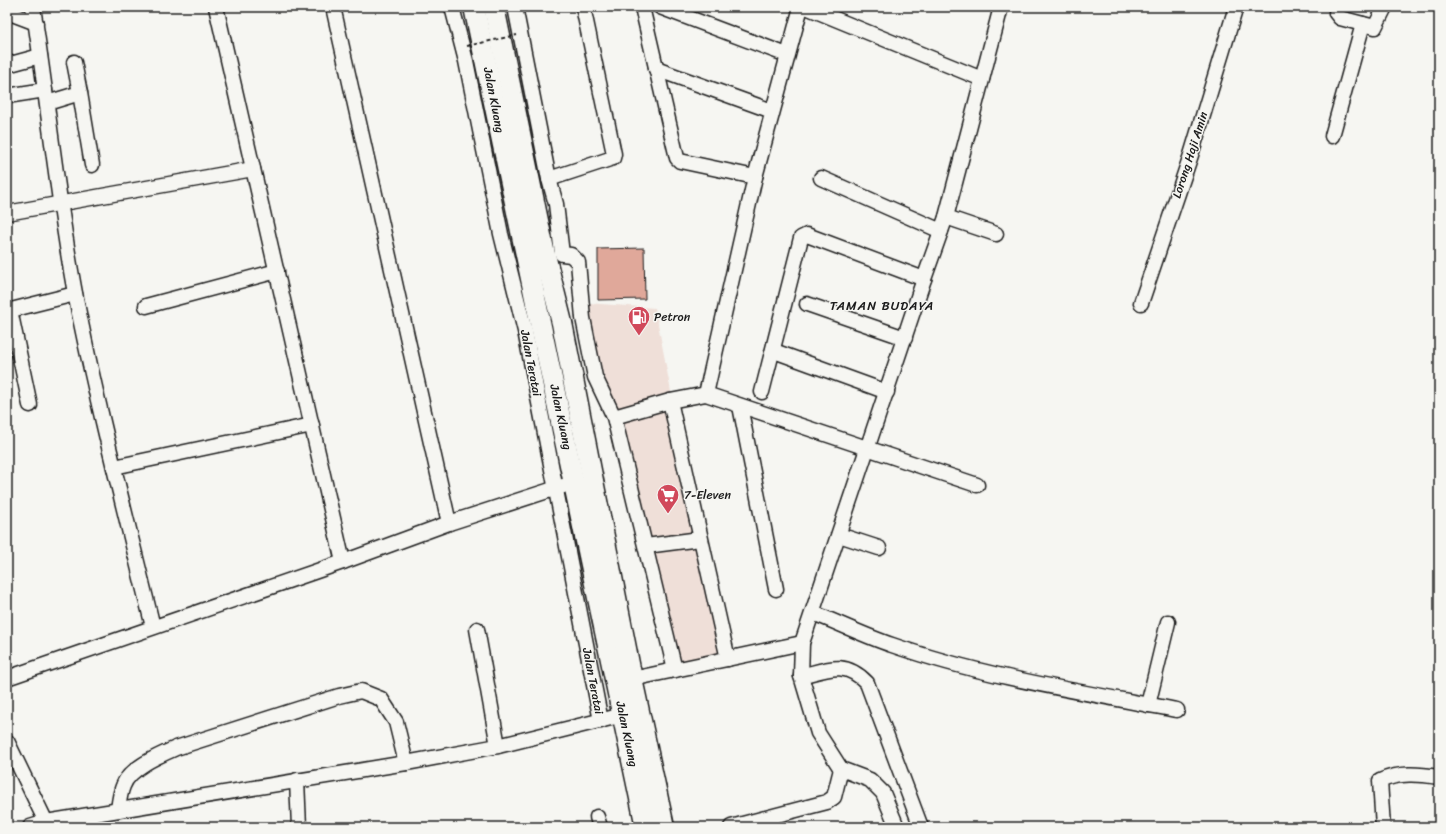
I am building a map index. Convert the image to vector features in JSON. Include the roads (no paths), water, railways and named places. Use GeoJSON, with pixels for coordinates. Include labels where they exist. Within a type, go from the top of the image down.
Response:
{"type":"FeatureCollection","features":[{"type":"Feature","properties":{"kind":"highway","name":"Jalan Kluang"},"geometry":{"type":"LineString","coordinates":[[474,7],[509,231],[575,482],[646,827]]}},
{"type":"Feature","properties":{"kind":"highway","name":"Jalan Kluang"},"geometry":{"type":"LineString","coordinates":[[494,7],[550,249],[573,381],[594,479],[632,679],[664,827]]}},
{"type":"Feature","properties":{"kind":"street"},"geometry":{"type":"LineString","coordinates":[[33,7],[60,204],[75,294],[114,466],[153,627]]}},
{"type":"Feature","properties":{"kind":"street"},"geometry":{"type":"LineString","coordinates":[[216,7],[343,562]]}},
{"type":"Feature","properties":{"kind":"street"},"geometry":{"type":"LineString","coordinates":[[333,7],[449,523]]}},
{"type":"Feature","properties":{"kind":"street","name":"Jalan Teratai"},"geometry":{"type":"LineString","coordinates":[[452,7],[509,231],[524,331],[601,721]]}},
{"type":"Feature","properties":{"kind":"street"},"geometry":{"type":"LineString","coordinates":[[515,7],[549,179],[556,204],[558,223],[550,249]]}},
{"type":"Feature","properties":{"kind":"street"},"geometry":{"type":"LineString","coordinates":[[549,179],[613,158],[614,154],[583,7]]}},
{"type":"Feature","properties":{"kind":"street"},"geometry":{"type":"LineString","coordinates":[[642,7],[675,152],[680,161],[755,177]]}},
{"type":"Feature","properties":{"kind":"street"},"geometry":{"type":"LineString","coordinates":[[660,7],[787,55]]}},
{"type":"Feature","properties":{"kind":"street"},"geometry":{"type":"LineString","coordinates":[[706,394],[755,177],[801,7]]}},
{"type":"Feature","properties":{"kind":"street"},"geometry":{"type":"LineString","coordinates":[[806,7],[982,79]]}},
{"type":"Feature","properties":{"kind":"street"},"geometry":{"type":"LineString","coordinates":[[897,827],[883,793],[870,780],[840,769],[818,733],[801,676],[802,644],[946,217],[1001,7]]}},
{"type":"Feature","properties":{"kind":"street","name":"Lorong Haji Amin"},"geometry":{"type":"LineString","coordinates":[[1141,303],[1191,155],[1236,7]]}},
{"type":"Feature","properties":{"kind":"street"},"geometry":{"type":"LineString","coordinates":[[1338,7],[1336,13],[1340,18],[1376,26],[1385,7]]}},
{"type":"Feature","properties":{"kind":"street"},"geometry":{"type":"LineString","coordinates":[[7,12],[36,23]]}},
{"type":"Feature","properties":{"kind":"street"},"geometry":{"type":"LineString","coordinates":[[1332,136],[1363,24]]}},
{"type":"Feature","properties":{"kind":"street"},"geometry":{"type":"LineString","coordinates":[[7,65],[40,56]]}},
{"type":"Feature","properties":{"kind":"street"},"geometry":{"type":"LineString","coordinates":[[74,62],[92,165]]}},
{"type":"Feature","properties":{"kind":"street"},"geometry":{"type":"LineString","coordinates":[[656,69],[772,111]]}},
{"type":"Feature","properties":{"kind":"street"},"geometry":{"type":"LineString","coordinates":[[7,96],[46,96],[80,93]]}},
{"type":"Feature","properties":{"kind":"street"},"geometry":{"type":"LineString","coordinates":[[7,213],[253,169]]}},
{"type":"Feature","properties":{"kind":"street"},"geometry":{"type":"LineString","coordinates":[[821,178],[941,230]]}},
{"type":"Feature","properties":{"kind":"street"},"geometry":{"type":"LineString","coordinates":[[946,217],[996,234]]}},
{"type":"Feature","properties":{"kind":"street"},"geometry":{"type":"LineString","coordinates":[[550,249],[550,233],[558,223]]}},
{"type":"Feature","properties":{"kind":"street"},"geometry":{"type":"LineString","coordinates":[[762,392],[774,351],[801,238],[803,236],[924,280]]}},
{"type":"Feature","properties":{"kind":"street"},"geometry":{"type":"LineString","coordinates":[[550,249],[571,255],[578,262],[583,318],[595,376],[614,417],[675,670]]}},
{"type":"Feature","properties":{"kind":"street"},"geometry":{"type":"LineString","coordinates":[[146,306],[277,272]]}},
{"type":"Feature","properties":{"kind":"street"},"geometry":{"type":"LineString","coordinates":[[30,406],[9,310],[75,294]]}},
{"type":"Feature","properties":{"kind":"street"},"geometry":{"type":"LineString","coordinates":[[808,304],[905,338]]}},
{"type":"Feature","properties":{"kind":"street"},"geometry":{"type":"LineString","coordinates":[[562,323],[583,318]]}},
{"type":"Feature","properties":{"kind":"street"},"geometry":{"type":"LineString","coordinates":[[774,351],[887,392]]}},
{"type":"Feature","properties":{"kind":"street"},"geometry":{"type":"LineString","coordinates":[[573,381],[595,376]]}},
{"type":"Feature","properties":{"kind":"street"},"geometry":{"type":"LineString","coordinates":[[614,417],[670,401],[706,394],[977,485]]}},
{"type":"Feature","properties":{"kind":"street"},"geometry":{"type":"LineString","coordinates":[[670,401],[728,659]]}},
{"type":"Feature","properties":{"kind":"street"},"geometry":{"type":"LineString","coordinates":[[740,406],[776,589]]}},
{"type":"Feature","properties":{"kind":"street"},"geometry":{"type":"LineString","coordinates":[[114,466],[312,425]]}},
{"type":"Feature","properties":{"kind":"street"},"geometry":{"type":"LineString","coordinates":[[7,678],[343,562],[449,523],[575,482]]}},
{"type":"Feature","properties":{"kind":"street"},"geometry":{"type":"LineString","coordinates":[[839,535],[879,548]]}},
{"type":"Feature","properties":{"kind":"street"},"geometry":{"type":"LineString","coordinates":[[646,546],[700,539]]}},
{"type":"Feature","properties":{"kind":"street"},"geometry":{"type":"LineString","coordinates":[[813,613],[891,645],[942,660],[1024,680],[1177,710]]}},
{"type":"Feature","properties":{"kind":"street"},"geometry":{"type":"LineString","coordinates":[[1148,705],[1168,622]]}},
{"type":"Feature","properties":{"kind":"street"},"geometry":{"type":"LineString","coordinates":[[477,629],[498,746]]}},
{"type":"Feature","properties":{"kind":"street"},"geometry":{"type":"LineString","coordinates":[[632,679],[802,644]]}},
{"type":"Feature","properties":{"kind":"street"},"geometry":{"type":"LineString","coordinates":[[801,676],[836,667],[849,669],[859,674],[867,683],[921,827]]}},
{"type":"Feature","properties":{"kind":"street"},"geometry":{"type":"LineString","coordinates":[[118,810],[123,784],[137,769],[153,757],[176,748],[339,696],[361,691],[381,699],[396,722],[406,763]]}},
{"type":"Feature","properties":{"kind":"street"},"geometry":{"type":"LineString","coordinates":[[30,827],[46,822],[406,763],[498,746],[623,715]]}},
{"type":"Feature","properties":{"kind":"street"},"geometry":{"type":"LineString","coordinates":[[7,741],[46,822]]}},
{"type":"Feature","properties":{"kind":"street"},"geometry":{"type":"LineString","coordinates":[[731,827],[827,802],[834,797],[840,769]]}},
{"type":"Feature","properties":{"kind":"street"},"geometry":{"type":"LineString","coordinates":[[1383,827],[1380,781],[1389,777],[1416,774],[1439,777]]}},
{"type":"Feature","properties":{"kind":"street"},"geometry":{"type":"LineString","coordinates":[[297,780],[299,827]]}},
{"type":"Feature","properties":{"kind":"place","name":"Petron"},"geometry":{"type":"Point","coordinates":[639,336]}},
{"type":"Feature","properties":{"kind":"place","name":"7-Eleven"},"geometry":{"type":"Point","coordinates":[668,514]}},
{"type":"Feature","properties":{"kind":"district","name":"TAMAN BUDAYA"},"geometry":{"type":"Point","coordinates":[882,305]}}]}
